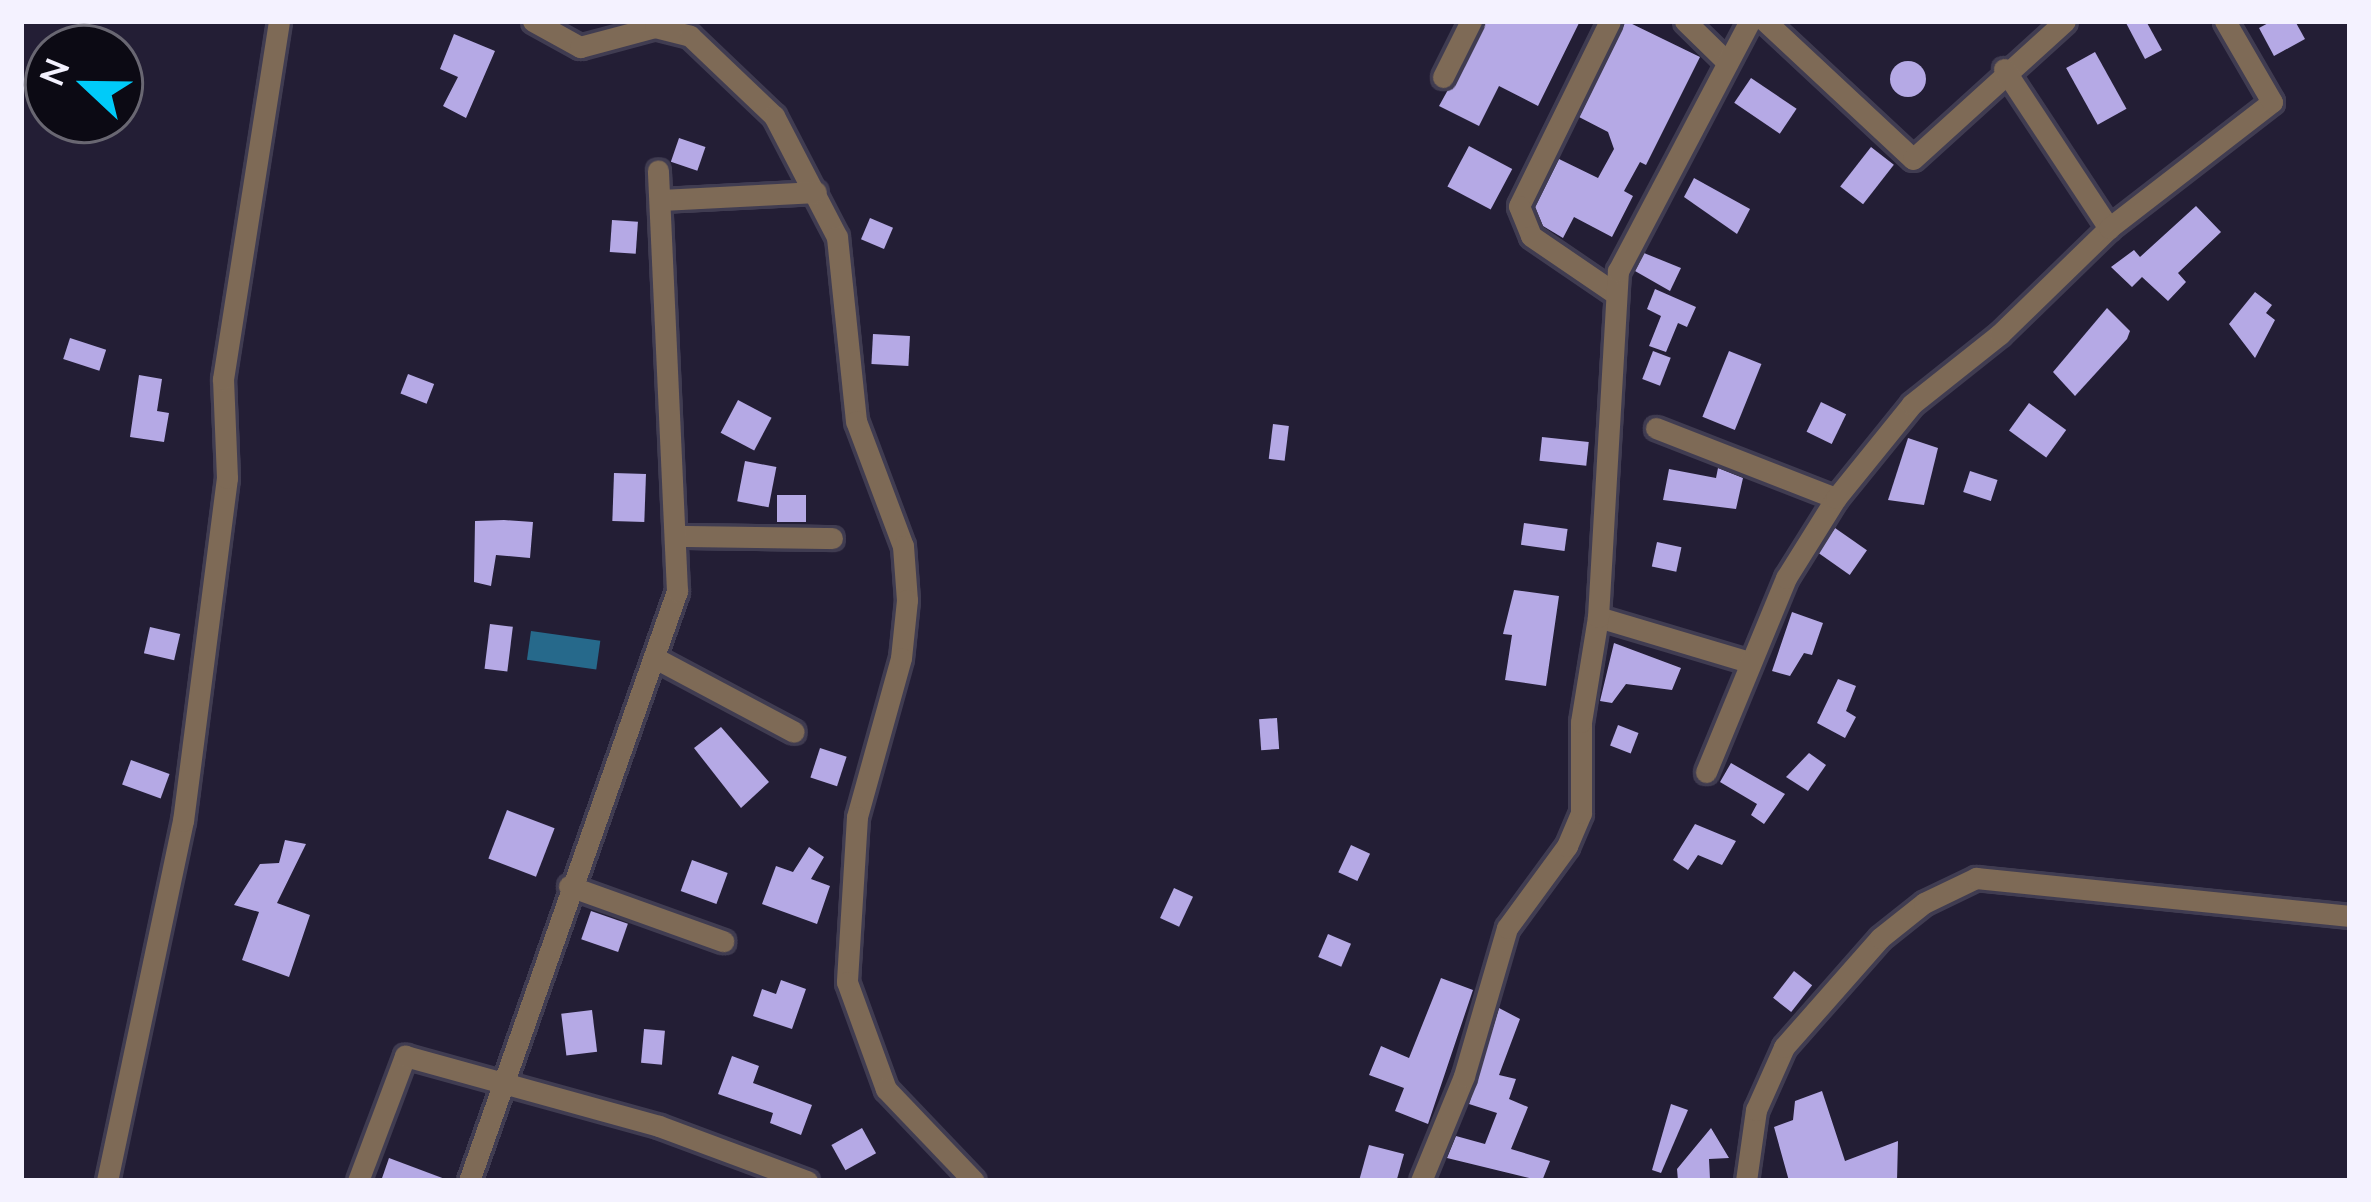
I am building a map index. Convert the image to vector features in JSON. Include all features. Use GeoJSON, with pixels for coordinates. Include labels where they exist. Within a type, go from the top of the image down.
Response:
{"type":"FeatureCollection","features":[{"type":"Feature","properties":{"kind":"street"},"geometry":{"type":"LineString","coordinates":[[106,1181],[183,821],[227,478],[223,379],[279,21]]}},
{"type":"Feature","properties":{"kind":"street"},"geometry":{"type":"LineString","coordinates":[[533,21],[580,47],[655,27],[690,35],[753,89],[816,192],[847,276],[851,397],[903,547],[907,600],[901,658],[857,818],[847,982],[886,1089],[974,1181]]}},
{"type":"Feature","properties":{"kind":"street"},"geometry":{"type":"LineString","coordinates":[[1443,77],[1471,21]]}},
{"type":"Feature","properties":{"kind":"street"},"geometry":{"type":"LineString","coordinates":[[1610,21],[1520,206],[1531,236],[1613,292]]}},
{"type":"Feature","properties":{"kind":"street"},"geometry":{"type":"LineString","coordinates":[[1684,21],[1724,58]]}},
{"type":"Feature","properties":{"kind":"street"},"geometry":{"type":"LineString","coordinates":[[1421,1181],[1464,1076],[1508,928],[1567,846],[1581,813],[1580,722],[1598,617],[1613,292],[1724,58],[1750,21]]}},
{"type":"Feature","properties":{"kind":"street"},"geometry":{"type":"LineString","coordinates":[[1765,21],[1913,159],[2005,69],[2065,21]]}},
{"type":"Feature","properties":{"kind":"street"},"geometry":{"type":"LineString","coordinates":[[1706,772],[1786,578],[1836,498],[1912,404],[2000,334],[2109,228],[2272,102],[2225,21]]}},
{"type":"Feature","properties":{"kind":"street"},"geometry":{"type":"LineString","coordinates":[[2005,69],[2109,228]]}},
{"type":"Feature","properties":{"kind":"street"},"geometry":{"type":"LineString","coordinates":[[469,1181],[569,886],[677,591],[680,536],[658,170]]}},
{"type":"Feature","properties":{"kind":"street"},"geometry":{"type":"LineString","coordinates":[[662,200],[816,192]]}},
{"type":"Feature","properties":{"kind":"street"},"geometry":{"type":"LineString","coordinates":[[1656,428],[1836,498]]}},
{"type":"Feature","properties":{"kind":"street"},"geometry":{"type":"LineString","coordinates":[[680,536],[832,538]]}},
{"type":"Feature","properties":{"kind":"street"},"geometry":{"type":"LineString","coordinates":[[1598,617],[1749,662]]}},
{"type":"Feature","properties":{"kind":"street"},"geometry":{"type":"LineString","coordinates":[[655,658],[794,732]]}},
{"type":"Feature","properties":{"kind":"street"},"geometry":{"type":"LineString","coordinates":[[1746,1181],[1756,1110],[1784,1046],[1880,938],[1924,903],[1976,878],[2350,916]]}},
{"type":"Feature","properties":{"kind":"street"},"geometry":{"type":"LineString","coordinates":[[569,886],[723,941]]}},
{"type":"Feature","properties":{"kind":"street"},"geometry":{"type":"LineString","coordinates":[[358,1181],[404,1056],[659,1126],[807,1181]]}},
{"type":"Feature","properties":{"kind":"water"},"geometry":{"type":"Polygon","coordinates":[[[531,631],[600,641],[596,669],[527,660],[531,631]]]}},
{"type":"Feature","properties":{"kind":"building"},"geometry":{"type":"Polygon","coordinates":[[[1486,21],[1580,21],[1538,106],[1499,86],[1479,126],[1439,106],[1486,21]]]}},
{"type":"Feature","properties":{"kind":"building"},"geometry":{"type":"Polygon","coordinates":[[[1626,21],[1700,57],[1646,165],[1640,162],[1624,191],[1633,196],[1612,237],[1574,217],[1563,238],[1543,226],[1535,207],[1559,159],[1598,178],[1614,149],[1608,132],[1579,117],[1626,21]]]}},
{"type":"Feature","properties":{"kind":"building"},"geometry":{"type":"Polygon","coordinates":[[[2125,21],[2146,21],[2162,50],[2145,59],[2125,21]]]}},
{"type":"Feature","properties":{"kind":"building"},"geometry":{"type":"Polygon","coordinates":[[[2272,21],[2295,21],[2305,39],[2274,56],[2259,28],[2272,21]]]}},
{"type":"Feature","properties":{"kind":"building"},"geometry":{"type":"Polygon","coordinates":[[[454,34],[495,51],[466,118],[443,106],[458,77],[440,69],[454,34]]]}},
{"type":"Feature","properties":{"kind":"building"},"geometry":{"type":"Polygon","coordinates":[[[2095,52],[2127,109],[2098,125],[2066,68],[2095,52]]]}},
{"type":"Feature","properties":{"kind":"building"},"geometry":{"type":"Polygon","coordinates":[[[1908,61],[1921,66],[1926,79],[1921,92],[1908,97],[1895,92],[1890,79],[1895,66],[1908,61]]]}},
{"type":"Feature","properties":{"kind":"building"},"geometry":{"type":"Polygon","coordinates":[[[1751,78],[1797,109],[1780,134],[1734,103],[1751,78]]]}},
{"type":"Feature","properties":{"kind":"building"},"geometry":{"type":"Polygon","coordinates":[[[679,138],[705,147],[697,171],[671,162],[679,138]]]}},
{"type":"Feature","properties":{"kind":"building"},"geometry":{"type":"Polygon","coordinates":[[[1469,146],[1512,169],[1491,210],[1447,187],[1469,146]]]}},
{"type":"Feature","properties":{"kind":"building"},"geometry":{"type":"Polygon","coordinates":[[[1871,147],[1894,165],[1863,204],[1840,186],[1871,147]]]}},
{"type":"Feature","properties":{"kind":"building"},"geometry":{"type":"Polygon","coordinates":[[[1694,178],[1750,209],[1737,234],[1684,197],[1694,178]]]}},
{"type":"Feature","properties":{"kind":"building"},"geometry":{"type":"Polygon","coordinates":[[[2196,206],[2221,232],[2178,273],[2186,282],[2168,301],[2142,277],[2132,287],[2111,267],[2134,250],[2140,257],[2196,206]]]}},
{"type":"Feature","properties":{"kind":"building"},"geometry":{"type":"Polygon","coordinates":[[[870,218],[893,228],[884,249],[861,239],[870,218]]]}},
{"type":"Feature","properties":{"kind":"building"},"geometry":{"type":"Polygon","coordinates":[[[612,220],[638,222],[636,254],[610,252],[612,220]]]}},
{"type":"Feature","properties":{"kind":"building"},"geometry":{"type":"Polygon","coordinates":[[[1644,253],[1681,268],[1670,291],[1635,271],[1644,253]]]}},
{"type":"Feature","properties":{"kind":"building"},"geometry":{"type":"Polygon","coordinates":[[[1655,289],[1696,307],[1687,327],[1678,323],[1666,352],[1649,346],[1661,316],[1647,309],[1655,289]]]}},
{"type":"Feature","properties":{"kind":"building"},"geometry":{"type":"Polygon","coordinates":[[[2255,292],[2272,305],[2266,313],[2275,320],[2255,358],[2229,324],[2255,292]]]}},
{"type":"Feature","properties":{"kind":"building"},"geometry":{"type":"Polygon","coordinates":[[[2107,308],[2130,331],[2075,396],[2053,372],[2107,308]]]}},
{"type":"Feature","properties":{"kind":"building"},"geometry":{"type":"Polygon","coordinates":[[[873,334],[910,336],[908,366],[871,364],[873,334]]]}},
{"type":"Feature","properties":{"kind":"building"},"geometry":{"type":"Polygon","coordinates":[[[70,338],[106,350],[99,371],[63,359],[70,338]]]}},
{"type":"Feature","properties":{"kind":"building"},"geometry":{"type":"Polygon","coordinates":[[[1653,351],[1671,358],[1660,386],[1642,379],[1653,351]]]}},
{"type":"Feature","properties":{"kind":"building"},"geometry":{"type":"Polygon","coordinates":[[[1729,351],[1761,364],[1735,430],[1702,417],[1729,351]]]}},
{"type":"Feature","properties":{"kind":"building"},"geometry":{"type":"Polygon","coordinates":[[[408,374],[434,384],[427,404],[400,394],[408,374]]]}},
{"type":"Feature","properties":{"kind":"building"},"geometry":{"type":"Polygon","coordinates":[[[139,375],[162,379],[157,411],[169,413],[164,442],[130,437],[139,375]]]}},
{"type":"Feature","properties":{"kind":"building"},"geometry":{"type":"Polygon","coordinates":[[[738,400],[772,418],[754,451],[721,433],[738,400]]]}},
{"type":"Feature","properties":{"kind":"building"},"geometry":{"type":"Polygon","coordinates":[[[1821,402],[1846,414],[1832,444],[1807,432],[1821,402]]]}},
{"type":"Feature","properties":{"kind":"building"},"geometry":{"type":"Polygon","coordinates":[[[2029,403],[2066,430],[2046,458],[2009,431],[2029,403]]]}},
{"type":"Feature","properties":{"kind":"building"},"geometry":{"type":"Polygon","coordinates":[[[1273,424],[1289,426],[1285,461],[1269,459],[1273,424]]]}},
{"type":"Feature","properties":{"kind":"building"},"geometry":{"type":"Polygon","coordinates":[[[1542,437],[1589,442],[1586,466],[1539,461],[1542,437]]]}},
{"type":"Feature","properties":{"kind":"building"},"geometry":{"type":"Polygon","coordinates":[[[1908,438],[1938,448],[1924,505],[1888,500],[1908,438]]]}},
{"type":"Feature","properties":{"kind":"building"},"geometry":{"type":"Polygon","coordinates":[[[745,461],[776,467],[769,507],[737,501],[745,461]]]}},
{"type":"Feature","properties":{"kind":"building"},"geometry":{"type":"Polygon","coordinates":[[[1718,468],[1743,478],[1736,509],[1663,500],[1669,469],[1716,478],[1718,468]]]}},
{"type":"Feature","properties":{"kind":"building"},"geometry":{"type":"Polygon","coordinates":[[[1970,471],[1998,480],[1991,501],[1963,492],[1970,471]]]}},
{"type":"Feature","properties":{"kind":"building"},"geometry":{"type":"Polygon","coordinates":[[[614,473],[646,474],[644,522],[612,521],[614,473]]]}},
{"type":"Feature","properties":{"kind":"building"},"geometry":{"type":"Polygon","coordinates":[[[777,495],[806,495],[806,522],[777,522],[777,495]]]}},
{"type":"Feature","properties":{"kind":"building"},"geometry":{"type":"Polygon","coordinates":[[[475,521],[533,522],[530,558],[496,555],[491,586],[474,582],[475,521]]]}},
{"type":"Feature","properties":{"kind":"building"},"geometry":{"type":"Polygon","coordinates":[[[1524,523],[1568,529],[1565,551],[1521,545],[1524,523]]]}},
{"type":"Feature","properties":{"kind":"building"},"geometry":{"type":"Polygon","coordinates":[[[1835,528],[1867,550],[1850,575],[1818,553],[1835,528]]]}},
{"type":"Feature","properties":{"kind":"building"},"geometry":{"type":"Polygon","coordinates":[[[1657,542],[1681,547],[1676,572],[1652,566],[1657,542]]]}},
{"type":"Feature","properties":{"kind":"building"},"geometry":{"type":"Polygon","coordinates":[[[1514,590],[1559,596],[1546,686],[1505,680],[1512,635],[1503,634],[1514,590]]]}},
{"type":"Feature","properties":{"kind":"building"},"geometry":{"type":"Polygon","coordinates":[[[1792,612],[1823,623],[1812,655],[1804,653],[1790,676],[1772,671],[1792,612]]]}},
{"type":"Feature","properties":{"kind":"building"},"geometry":{"type":"Polygon","coordinates":[[[490,624],[513,627],[507,671],[485,669],[490,624]]]}},
{"type":"Feature","properties":{"kind":"building"},"geometry":{"type":"Polygon","coordinates":[[[150,627],[180,634],[174,660],[144,653],[150,627]]]}},
{"type":"Feature","properties":{"kind":"building"},"geometry":{"type":"Polygon","coordinates":[[[1614,643],[1681,668],[1672,690],[1626,684],[1612,703],[1600,701],[1614,643]]]}},
{"type":"Feature","properties":{"kind":"building"},"geometry":{"type":"Polygon","coordinates":[[[1838,679],[1856,686],[1846,711],[1856,717],[1845,738],[1817,723],[1838,679]]]}},
{"type":"Feature","properties":{"kind":"building"},"geometry":{"type":"Polygon","coordinates":[[[1277,718],[1279,749],[1261,750],[1259,719],[1277,718]]]}},
{"type":"Feature","properties":{"kind":"building"},"geometry":{"type":"Polygon","coordinates":[[[1618,725],[1639,733],[1631,753],[1610,746],[1618,725]]]}},
{"type":"Feature","properties":{"kind":"building"},"geometry":{"type":"Polygon","coordinates":[[[721,727],[769,782],[741,808],[694,748],[721,727]]]}},
{"type":"Feature","properties":{"kind":"building"},"geometry":{"type":"Polygon","coordinates":[[[820,748],[847,757],[837,786],[810,777],[820,748]]]}},
{"type":"Feature","properties":{"kind":"building"},"geometry":{"type":"Polygon","coordinates":[[[1809,753],[1826,765],[1808,791],[1786,777],[1809,753]]]}},
{"type":"Feature","properties":{"kind":"building"},"geometry":{"type":"Polygon","coordinates":[[[131,760],[170,774],[161,798],[122,784],[131,760]]]}},
{"type":"Feature","properties":{"kind":"building"},"geometry":{"type":"Polygon","coordinates":[[[1731,763],[1785,794],[1764,824],[1751,815],[1757,804],[1720,782],[1731,763]]]}},
{"type":"Feature","properties":{"kind":"building"},"geometry":{"type":"Polygon","coordinates":[[[507,810],[555,828],[536,877],[488,859],[507,810]]]}},
{"type":"Feature","properties":{"kind":"building"},"geometry":{"type":"Polygon","coordinates":[[[1695,824],[1736,841],[1722,865],[1698,855],[1688,870],[1673,860],[1695,824]]]}},
{"type":"Feature","properties":{"kind":"building"},"geometry":{"type":"Polygon","coordinates":[[[285,840],[306,844],[277,903],[310,915],[289,977],[242,960],[259,912],[234,905],[260,864],[279,863],[285,840]]]}},
{"type":"Feature","properties":{"kind":"building"},"geometry":{"type":"Polygon","coordinates":[[[1351,845],[1370,854],[1357,881],[1338,872],[1351,845]]]}},
{"type":"Feature","properties":{"kind":"building"},"geometry":{"type":"Polygon","coordinates":[[[809,847],[824,857],[811,879],[830,886],[817,924],[762,904],[776,866],[793,872],[809,847]]]}},
{"type":"Feature","properties":{"kind":"building"},"geometry":{"type":"Polygon","coordinates":[[[692,860],[728,873],[716,904],[681,891],[692,860]]]}},
{"type":"Feature","properties":{"kind":"building"},"geometry":{"type":"Polygon","coordinates":[[[1174,888],[1193,897],[1179,927],[1160,918],[1174,888]]]}},
{"type":"Feature","properties":{"kind":"building"},"geometry":{"type":"Polygon","coordinates":[[[591,911],[628,924],[618,952],[581,939],[591,911]]]}},
{"type":"Feature","properties":{"kind":"building"},"geometry":{"type":"Polygon","coordinates":[[[1328,934],[1351,944],[1341,967],[1318,957],[1328,934]]]}},
{"type":"Feature","properties":{"kind":"building"},"geometry":{"type":"Polygon","coordinates":[[[1794,971],[1812,985],[1791,1012],[1773,998],[1794,971]]]}},
{"type":"Feature","properties":{"kind":"building"},"geometry":{"type":"Polygon","coordinates":[[[1441,978],[1473,990],[1428,1124],[1395,1111],[1404,1088],[1369,1075],[1381,1046],[1409,1058],[1441,978]]]}},
{"type":"Feature","properties":{"kind":"building"},"geometry":{"type":"Polygon","coordinates":[[[781,980],[806,989],[792,1029],[753,1016],[762,989],[776,994],[781,980]]]}},
{"type":"Feature","properties":{"kind":"building"},"geometry":{"type":"Polygon","coordinates":[[[1499,1008],[1520,1019],[1499,1075],[1516,1079],[1509,1099],[1528,1107],[1511,1149],[1550,1161],[1542,1181],[1447,1158],[1456,1136],[1485,1144],[1497,1113],[1469,1104],[1499,1008]]]}},
{"type":"Feature","properties":{"kind":"building"},"geometry":{"type":"Polygon","coordinates":[[[592,1010],[597,1052],[566,1055],[561,1014],[592,1010]]]}},
{"type":"Feature","properties":{"kind":"building"},"geometry":{"type":"Polygon","coordinates":[[[644,1029],[665,1031],[662,1065],[641,1063],[644,1029]]]}},
{"type":"Feature","properties":{"kind":"building"},"geometry":{"type":"Polygon","coordinates":[[[732,1056],[759,1066],[753,1083],[812,1105],[801,1135],[770,1123],[773,1113],[718,1094],[732,1056]]]}},
{"type":"Feature","properties":{"kind":"building"},"geometry":{"type":"Polygon","coordinates":[[[1822,1091],[1845,1161],[1898,1141],[1897,1181],[1789,1181],[1774,1127],[1793,1120],[1795,1101],[1822,1091]]]}},
{"type":"Feature","properties":{"kind":"building"},"geometry":{"type":"Polygon","coordinates":[[[1671,1104],[1688,1110],[1661,1173],[1652,1170],[1671,1104]]]}},
{"type":"Feature","properties":{"kind":"building"},"geometry":{"type":"Polygon","coordinates":[[[862,1128],[876,1153],[845,1170],[831,1145],[862,1128]]]}},
{"type":"Feature","properties":{"kind":"building"},"geometry":{"type":"Polygon","coordinates":[[[1711,1128],[1729,1158],[1709,1159],[1710,1179],[1678,1181],[1677,1169],[1711,1128]]]}},
{"type":"Feature","properties":{"kind":"building"},"geometry":{"type":"Polygon","coordinates":[[[1369,1145],[1404,1154],[1397,1179],[1359,1181],[1369,1145]]]}},
{"type":"Feature","properties":{"kind":"building"},"geometry":{"type":"Polygon","coordinates":[[[389,1158],[445,1179],[445,1181],[381,1181],[389,1158]]]}}]}
